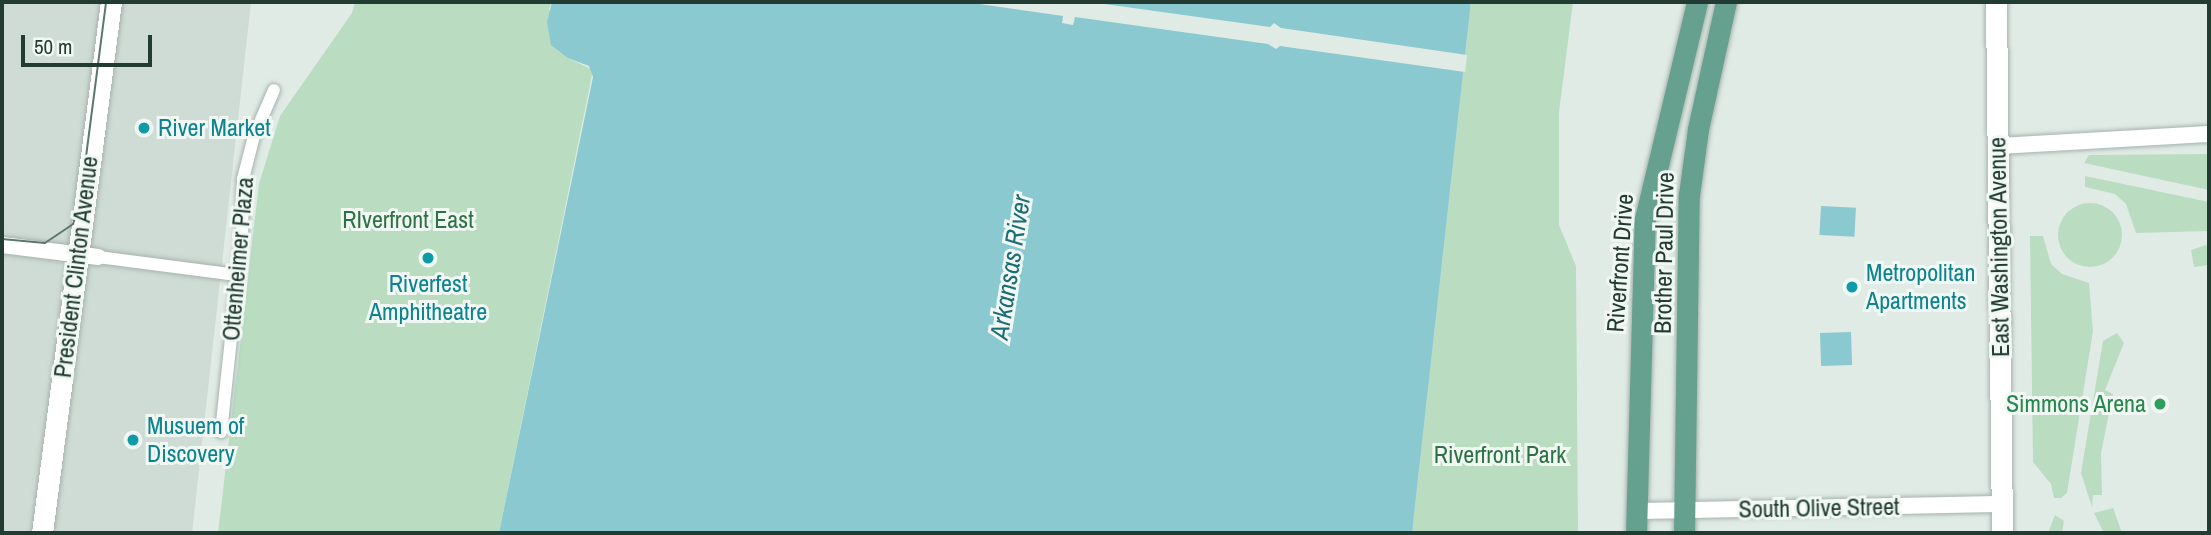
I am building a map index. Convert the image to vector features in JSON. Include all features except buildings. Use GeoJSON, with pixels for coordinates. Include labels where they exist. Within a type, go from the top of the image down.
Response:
{"type":"FeatureCollection","features":[{"type":"Feature","properties":{"kind":"main road","name":"Riverfront Drive"},"geometry":{"type":"LineString","coordinates":[[1636,533],[1645,219],[1697,2]]}},
{"type":"Feature","properties":{"kind":"main road","name":"Brother Paul Drive"},"geometry":{"type":"LineString","coordinates":[[1685,510],[1690,184],[1726,2]]}},
{"type":"Feature","properties":{"kind":"main road"},"geometry":{"type":"LineString","coordinates":[[1684,533],[1685,510]]}},
{"type":"Feature","properties":{"kind":"street","name":"President Clinton Avenue"},"geometry":{"type":"LineString","coordinates":[[42,533],[88,256],[111,2]]}},
{"type":"Feature","properties":{"kind":"street","name":"East Washington Avenue"},"geometry":{"type":"LineString","coordinates":[[1996,2],[2002,533]]}},
{"type":"Feature","properties":{"kind":"street","name":"Ottenheimer Plaza"},"geometry":{"type":"LineString","coordinates":[[221,432],[237,275],[243,179],[254,136],[274,90]]}},
{"type":"Feature","properties":{"kind":"street"},"geometry":{"type":"LineString","coordinates":[[1997,146],[2209,134]]}},
{"type":"Feature","properties":{"kind":"street"},"geometry":{"type":"LineString","coordinates":[[2,245],[237,275]]}},
{"type":"Feature","properties":{"kind":"street","name":"South Olive Street"},"geometry":{"type":"LineString","coordinates":[[1636,511],[2002,504]]}},
{"type":"Feature","properties":{"kind":"shaded area"},"geometry":{"type":"Polygon","coordinates":[[[2,2],[251,2],[192,533],[2,533],[2,2]]]}},
{"type":"Feature","properties":{"kind":"green space","name":"RIverfront East"},"geometry":{"type":"Polygon","coordinates":[[[355,2],[552,2],[549,9],[568,58],[593,70],[499,533],[218,533],[259,184],[280,116],[352,13],[355,2]]]}},
{"type":"Feature","properties":{"kind":"green space","name":"Riverfront Park"},"geometry":{"type":"Polygon","coordinates":[[[1471,2],[1573,2],[1559,112],[1559,225],[1576,266],[1578,533],[1412,533],[1471,2]]]}},
{"type":"Feature","properties":{"kind":"green space"},"geometry":{"type":"Polygon","coordinates":[[[2209,154],[2209,190],[2084,163],[2089,155],[2209,154]]]}},
{"type":"Feature","properties":{"kind":"green space"},"geometry":{"type":"Polygon","coordinates":[[[2085,176],[2209,202],[2209,231],[2136,233],[2126,204],[2115,194],[2085,187],[2085,176]]]}},
{"type":"Feature","properties":{"kind":"green space"},"geometry":{"type":"Polygon","coordinates":[[[2084,203],[2096,203],[2113,212],[2120,223],[2120,247],[2113,258],[2096,267],[2084,267],[2072,262],[2063,253],[2058,241],[2058,229],[2063,217],[2072,208],[2084,203]]]}},
{"type":"Feature","properties":{"kind":"green space"},"geometry":{"type":"Polygon","coordinates":[[[2030,236],[2043,236],[2051,264],[2062,274],[2089,283],[2093,331],[2067,493],[2061,498],[2054,498],[2051,484],[2033,462],[2030,236]]]}},
{"type":"Feature","properties":{"kind":"green space"},"geometry":{"type":"Polygon","coordinates":[[[2209,244],[2209,265],[2194,267],[2191,250],[2209,244]]]}},
{"type":"Feature","properties":{"kind":"green space"},"geometry":{"type":"Polygon","coordinates":[[[2117,333],[2124,343],[2105,390],[2113,394],[2101,453],[2102,495],[2093,495],[2092,507],[2081,473],[2103,341],[2117,333]]]}},
{"type":"Feature","properties":{"kind":"green space"},"geometry":{"type":"Polygon","coordinates":[[[2113,508],[2122,533],[2104,533],[2094,513],[2113,508]]]}},
{"type":"Feature","properties":{"kind":"green space"},"geometry":{"type":"Polygon","coordinates":[[[2055,515],[2064,521],[2062,533],[2048,533],[2055,515]]]}},
{"type":"Feature","properties":{"kind":"water","name":"Arkansas River"},"geometry":{"type":"Polygon","coordinates":[[[552,2],[1471,2],[1412,533],[499,533],[593,77],[589,66],[568,58],[551,45],[547,22],[552,2]]]}},
{"type":"Feature","properties":{"kind":"water"},"geometry":{"type":"Polygon","coordinates":[[[1821,206],[1856,208],[1854,237],[1819,235],[1821,206]]]}},
{"type":"Feature","properties":{"kind":"water"},"geometry":{"type":"Polygon","coordinates":[[[1851,332],[1852,365],[1821,366],[1820,333],[1851,332]]]}},
{"type":"Feature","properties":{"kind":"pier"},"geometry":{"type":"Polygon","coordinates":[[[965,2],[1090,2],[1270,27],[1274,23],[1281,28],[1467,55],[1465,72],[1280,46],[1276,49],[1268,44],[1075,17],[1073,25],[1062,23],[1063,16],[965,2]]]}},
{"type":"Feature","properties":{"kind":"tram line"},"geometry":{"type":"LineString","coordinates":[[2,239],[45,243],[73,224],[80,203],[106,2]]}},
{"type":"Feature","properties":{"kind":"place","name":"River Market"},"geometry":{"type":"Point","coordinates":[144,128]}},
{"type":"Feature","properties":{"kind":"place","name":"Riverfest Amphitheatre"},"geometry":{"type":"Point","coordinates":[428,258]}},
{"type":"Feature","properties":{"kind":"place","name":"Metropolitan Apartments"},"geometry":{"type":"Point","coordinates":[1852,287]}},
{"type":"Feature","properties":{"kind":"place","name":"Simmons Arena"},"geometry":{"type":"Point","coordinates":[2160,404]}},
{"type":"Feature","properties":{"kind":"place","name":"Musuem of Discovery"},"geometry":{"type":"Point","coordinates":[133,440]}}]}
